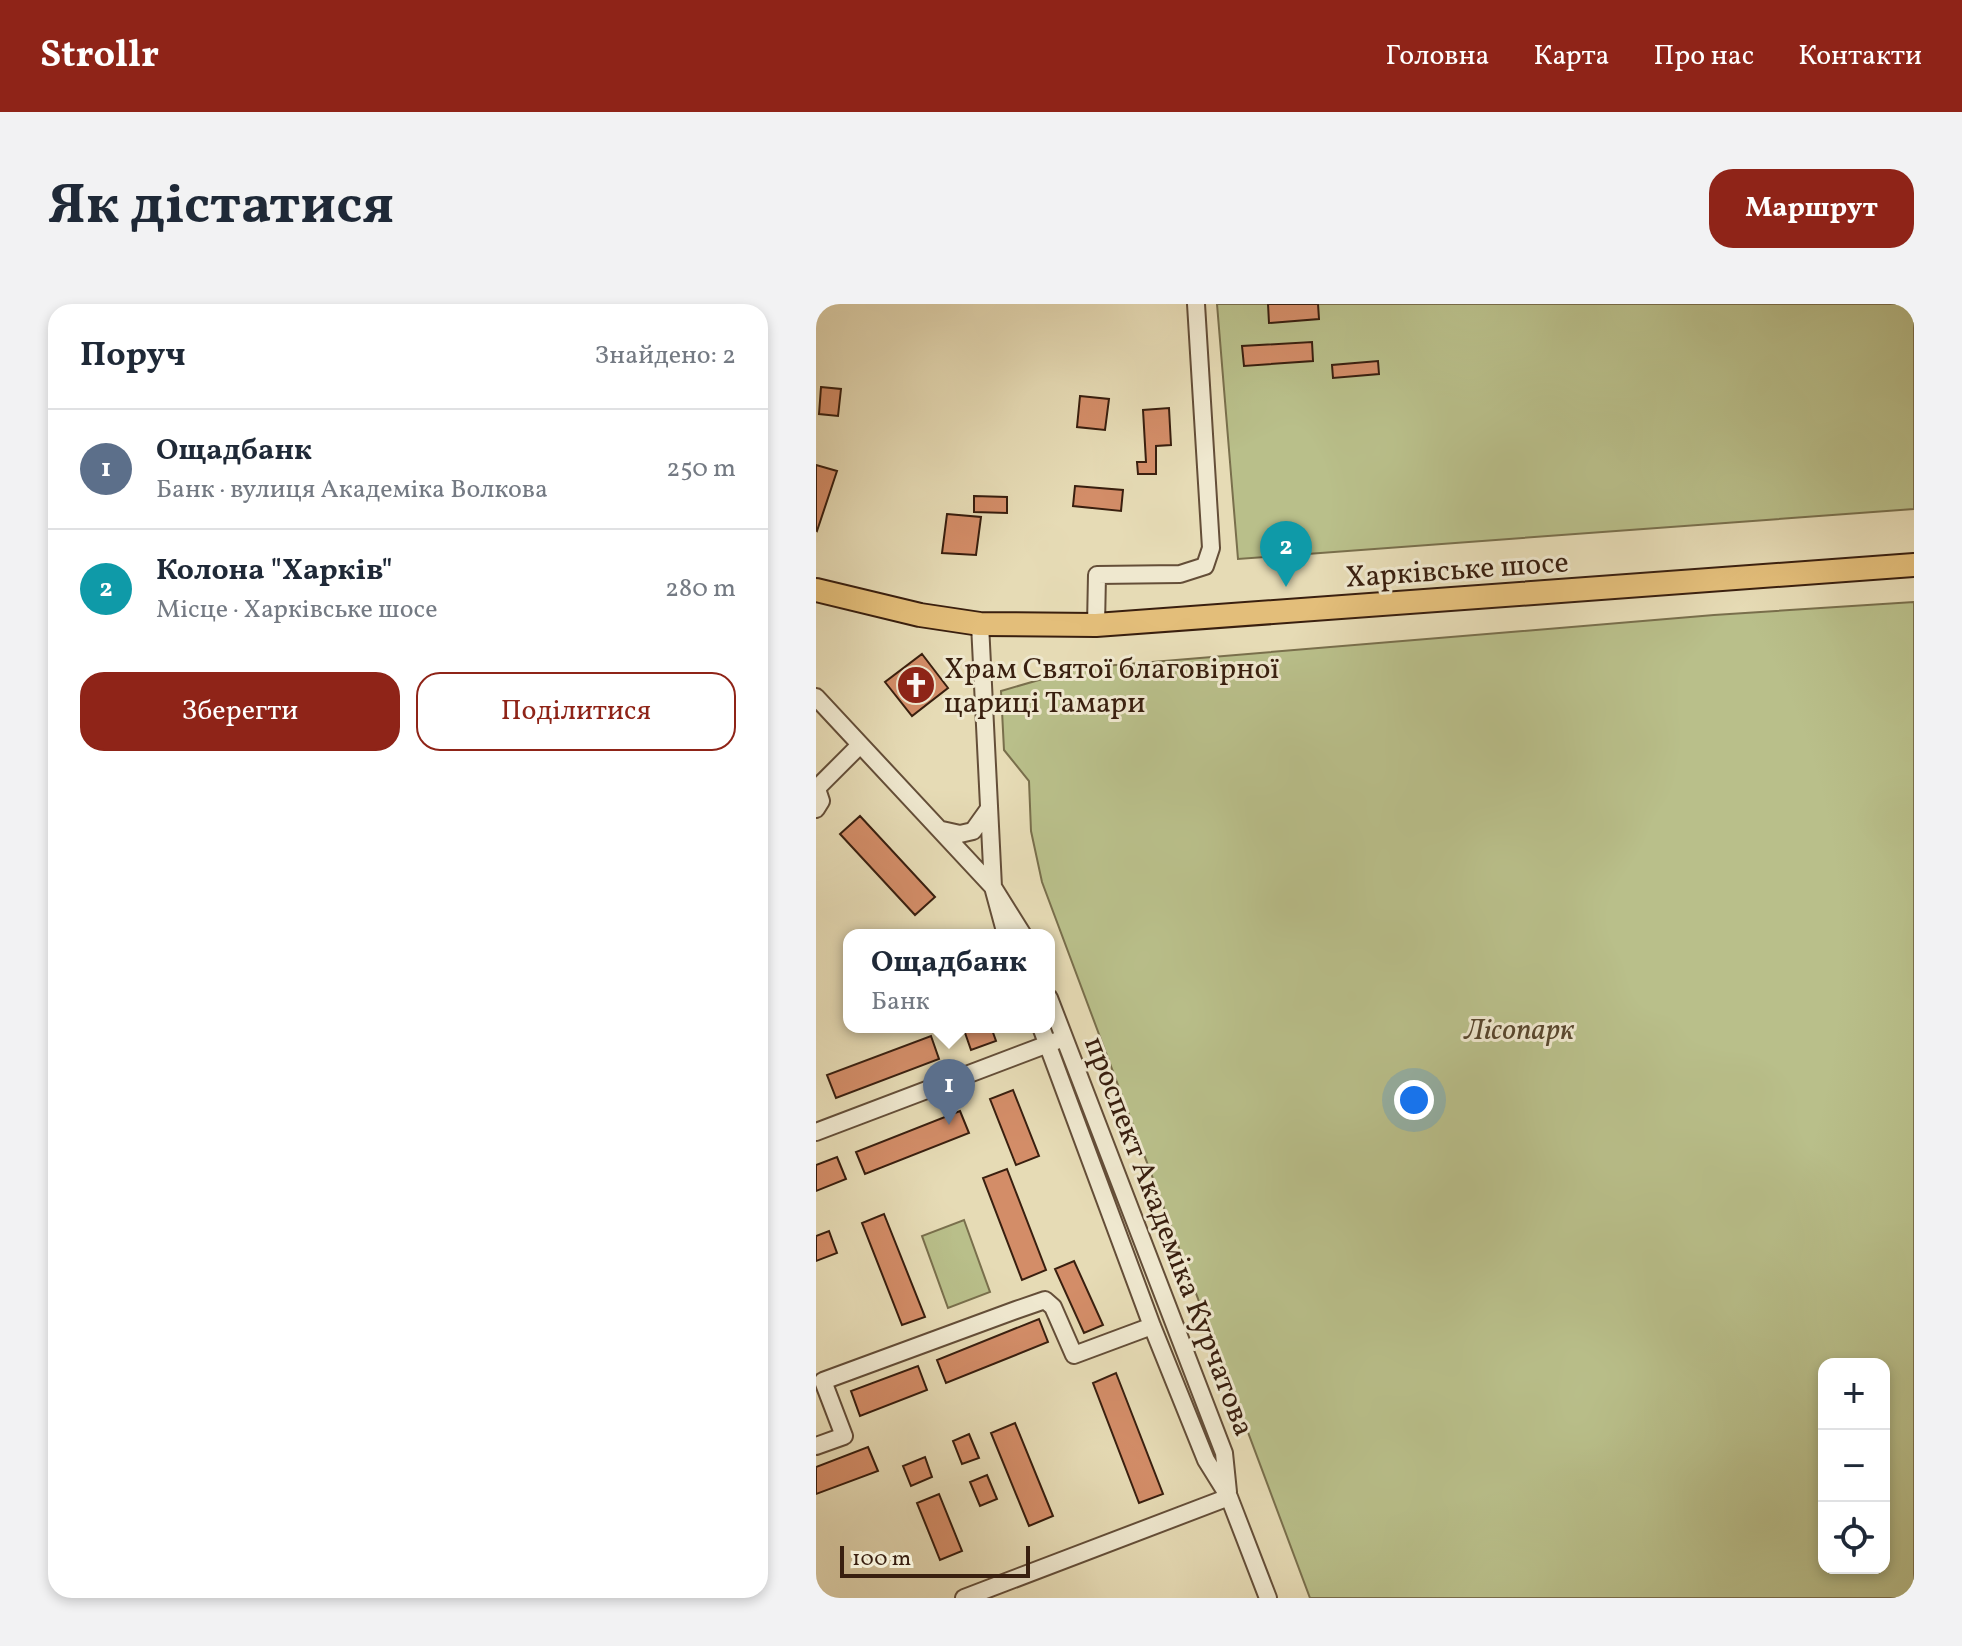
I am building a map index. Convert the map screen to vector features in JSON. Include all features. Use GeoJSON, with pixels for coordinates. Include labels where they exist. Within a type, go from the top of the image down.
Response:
{"type":"FeatureCollection","features":[{"type":"Feature","properties":{"kind":"main road","name":"Харківське шосе"},"geometry":{"type":"LineString","coordinates":[[816,590],[920,615],[980,624],[1096,625],[1914,565]]}},
{"type":"Feature","properties":{"kind":"street"},"geometry":{"type":"LineString","coordinates":[[1096,625],[1097,575],[1180,574],[1205,566],[1211,548],[1196,304]]}},
{"type":"Feature","properties":{"kind":"street"},"geometry":{"type":"LineString","coordinates":[[980,624],[993,887],[1004,929]]}},
{"type":"Feature","properties":{"kind":"street"},"geometry":{"type":"LineString","coordinates":[[816,697],[993,887],[1019,929]]}},
{"type":"Feature","properties":{"kind":"street"},"geometry":{"type":"LineString","coordinates":[[816,809],[821,801],[816,789],[860,745]]}},
{"type":"Feature","properties":{"kind":"street"},"geometry":{"type":"LineString","coordinates":[[940,829],[960,834],[973,831],[988,810]]}},
{"type":"Feature","properties":{"kind":"street","name":"проспект Академіка Курчатова"},"geometry":{"type":"LineString","coordinates":[[1055,1013],[1224,1453],[1229,1497]]}},
{"type":"Feature","properties":{"kind":"street","name":"проспект Академіка Курчатова"},"geometry":{"type":"LineString","coordinates":[[1043,1033],[1152,1326],[1206,1460],[1229,1497],[1268,1598]]}},
{"type":"Feature","properties":{"kind":"street"},"geometry":{"type":"LineString","coordinates":[[816,1132],[1065,1037]]}},
{"type":"Feature","properties":{"kind":"street"},"geometry":{"type":"LineString","coordinates":[[816,1446],[844,1436],[823,1381],[1016,1310],[1045,1300],[1053,1307],[1074,1355],[1152,1326]]}},
{"type":"Feature","properties":{"kind":"street"},"geometry":{"type":"LineString","coordinates":[[964,1598],[1229,1497]]}},
{"type":"Feature","properties":{"kind":"green space"},"geometry":{"type":"Polygon","coordinates":[[[1217,304],[1914,304],[1914,509],[1238,559],[1217,304]]]}},
{"type":"Feature","properties":{"kind":"green space","name":"Лісопарк"},"geometry":{"type":"Polygon","coordinates":[[[1914,602],[1914,1598],[1310,1598],[1042,882],[1031,831],[1029,781],[1004,750],[1001,691],[1080,668],[1714,615],[1914,602]]]}},
{"type":"Feature","properties":{"kind":"green space"},"geometry":{"type":"Polygon","coordinates":[[[964,1220],[990,1292],[948,1308],[922,1236],[964,1220]]]}},
{"type":"Feature","properties":{"kind":"building"},"geometry":{"type":"Polygon","coordinates":[[[1268,304],[1318,304],[1319,319],[1269,323],[1268,304]]]}},
{"type":"Feature","properties":{"kind":"building"},"geometry":{"type":"Polygon","coordinates":[[[1312,342],[1313,361],[1244,366],[1242,346],[1312,342]]]}},
{"type":"Feature","properties":{"kind":"building"},"geometry":{"type":"Polygon","coordinates":[[[1378,361],[1379,374],[1333,378],[1332,365],[1378,361]]]}},
{"type":"Feature","properties":{"kind":"building"},"geometry":{"type":"Polygon","coordinates":[[[821,387],[841,389],[838,416],[819,414],[821,387]]]}},
{"type":"Feature","properties":{"kind":"building"},"geometry":{"type":"Polygon","coordinates":[[[1080,396],[1109,399],[1105,430],[1077,427],[1080,396]]]}},
{"type":"Feature","properties":{"kind":"building"},"geometry":{"type":"Polygon","coordinates":[[[1169,408],[1171,445],[1156,446],[1156,474],[1138,474],[1137,462],[1146,462],[1143,410],[1169,408]]]}},
{"type":"Feature","properties":{"kind":"building"},"geometry":{"type":"Polygon","coordinates":[[[816,465],[837,471],[817,531],[816,530],[816,465]]]}},
{"type":"Feature","properties":{"kind":"building"},"geometry":{"type":"Polygon","coordinates":[[[1075,486],[1123,490],[1121,511],[1073,506],[1075,486]]]}},
{"type":"Feature","properties":{"kind":"building"},"geometry":{"type":"Polygon","coordinates":[[[974,496],[1007,497],[1007,513],[974,512],[974,496]]]}},
{"type":"Feature","properties":{"kind":"building"},"geometry":{"type":"Polygon","coordinates":[[[947,514],[981,517],[976,555],[942,553],[947,514]]]}},
{"type":"Feature","properties":{"kind":"building","name":"Храм Святої благовірної цариці Тамари"},"geometry":{"type":"Polygon","coordinates":[[[922,654],[948,688],[912,716],[885,682],[922,654]]]}},
{"type":"Feature","properties":{"kind":"building"},"geometry":{"type":"Polygon","coordinates":[[[860,816],[935,897],[915,915],[840,834],[860,816]]]}},
{"type":"Feature","properties":{"kind":"building"},"geometry":{"type":"Polygon","coordinates":[[[965,1033],[993,1033],[996,1041],[971,1050],[965,1033]]]}},
{"type":"Feature","properties":{"kind":"building"},"geometry":{"type":"Polygon","coordinates":[[[931,1036],[939,1059],[836,1098],[827,1075],[931,1036]]]}},
{"type":"Feature","properties":{"kind":"building"},"geometry":{"type":"Polygon","coordinates":[[[1013,1090],[1039,1156],[1016,1165],[990,1099],[1013,1090]]]}},
{"type":"Feature","properties":{"kind":"building"},"geometry":{"type":"Polygon","coordinates":[[[960,1111],[969,1133],[865,1174],[856,1152],[960,1111]]]}},
{"type":"Feature","properties":{"kind":"building"},"geometry":{"type":"Polygon","coordinates":[[[837,1157],[846,1179],[816,1191],[816,1165],[837,1157]]]}},
{"type":"Feature","properties":{"kind":"building"},"geometry":{"type":"Polygon","coordinates":[[[1007,1169],[1046,1270],[1022,1280],[983,1178],[1007,1169]]]}},
{"type":"Feature","properties":{"kind":"building"},"geometry":{"type":"Polygon","coordinates":[[[884,1214],[925,1317],[902,1325],[862,1223],[884,1214]]]}},
{"type":"Feature","properties":{"kind":"building"},"geometry":{"type":"Polygon","coordinates":[[[829,1231],[837,1253],[816,1261],[816,1236],[829,1231]]]}},
{"type":"Feature","properties":{"kind":"building"},"geometry":{"type":"Polygon","coordinates":[[[1074,1261],[1103,1325],[1084,1333],[1055,1269],[1074,1261]]]}},
{"type":"Feature","properties":{"kind":"building"},"geometry":{"type":"Polygon","coordinates":[[[1039,1319],[1048,1342],[946,1383],[937,1360],[1039,1319]]]}},
{"type":"Feature","properties":{"kind":"building"},"geometry":{"type":"Polygon","coordinates":[[[918,1366],[927,1390],[860,1416],[851,1391],[918,1366]]]}},
{"type":"Feature","properties":{"kind":"building"},"geometry":{"type":"Polygon","coordinates":[[[1116,1373],[1163,1494],[1139,1503],[1093,1383],[1116,1373]]]}},
{"type":"Feature","properties":{"kind":"building"},"geometry":{"type":"Polygon","coordinates":[[[1015,1423],[1053,1516],[1029,1526],[991,1433],[1015,1423]]]}},
{"type":"Feature","properties":{"kind":"building"},"geometry":{"type":"Polygon","coordinates":[[[969,1434],[979,1458],[962,1464],[953,1441],[969,1434]]]}},
{"type":"Feature","properties":{"kind":"building"},"geometry":{"type":"Polygon","coordinates":[[[868,1447],[878,1471],[816,1494],[816,1467],[868,1447]]]}},
{"type":"Feature","properties":{"kind":"building"},"geometry":{"type":"Polygon","coordinates":[[[925,1457],[932,1477],[911,1486],[903,1466],[925,1457]]]}},
{"type":"Feature","properties":{"kind":"building"},"geometry":{"type":"Polygon","coordinates":[[[987,1475],[997,1499],[980,1506],[970,1482],[987,1475]]]}},
{"type":"Feature","properties":{"kind":"building"},"geometry":{"type":"Polygon","coordinates":[[[939,1494],[962,1551],[940,1560],[917,1503],[939,1494]]]}},
{"type":"Feature","properties":{"kind":"place","name":"Колона \"Харків\""},"geometry":{"type":"Point","coordinates":[1286,587]}},
{"type":"Feature","properties":{"kind":"place","name":"Храм Святої благовірної цариці Тамари"},"geometry":{"type":"Point","coordinates":[916,685]}},
{"type":"Feature","properties":{"kind":"place","name":"Ощадбанк"},"geometry":{"type":"Point","coordinates":[949,1125]}}]}
